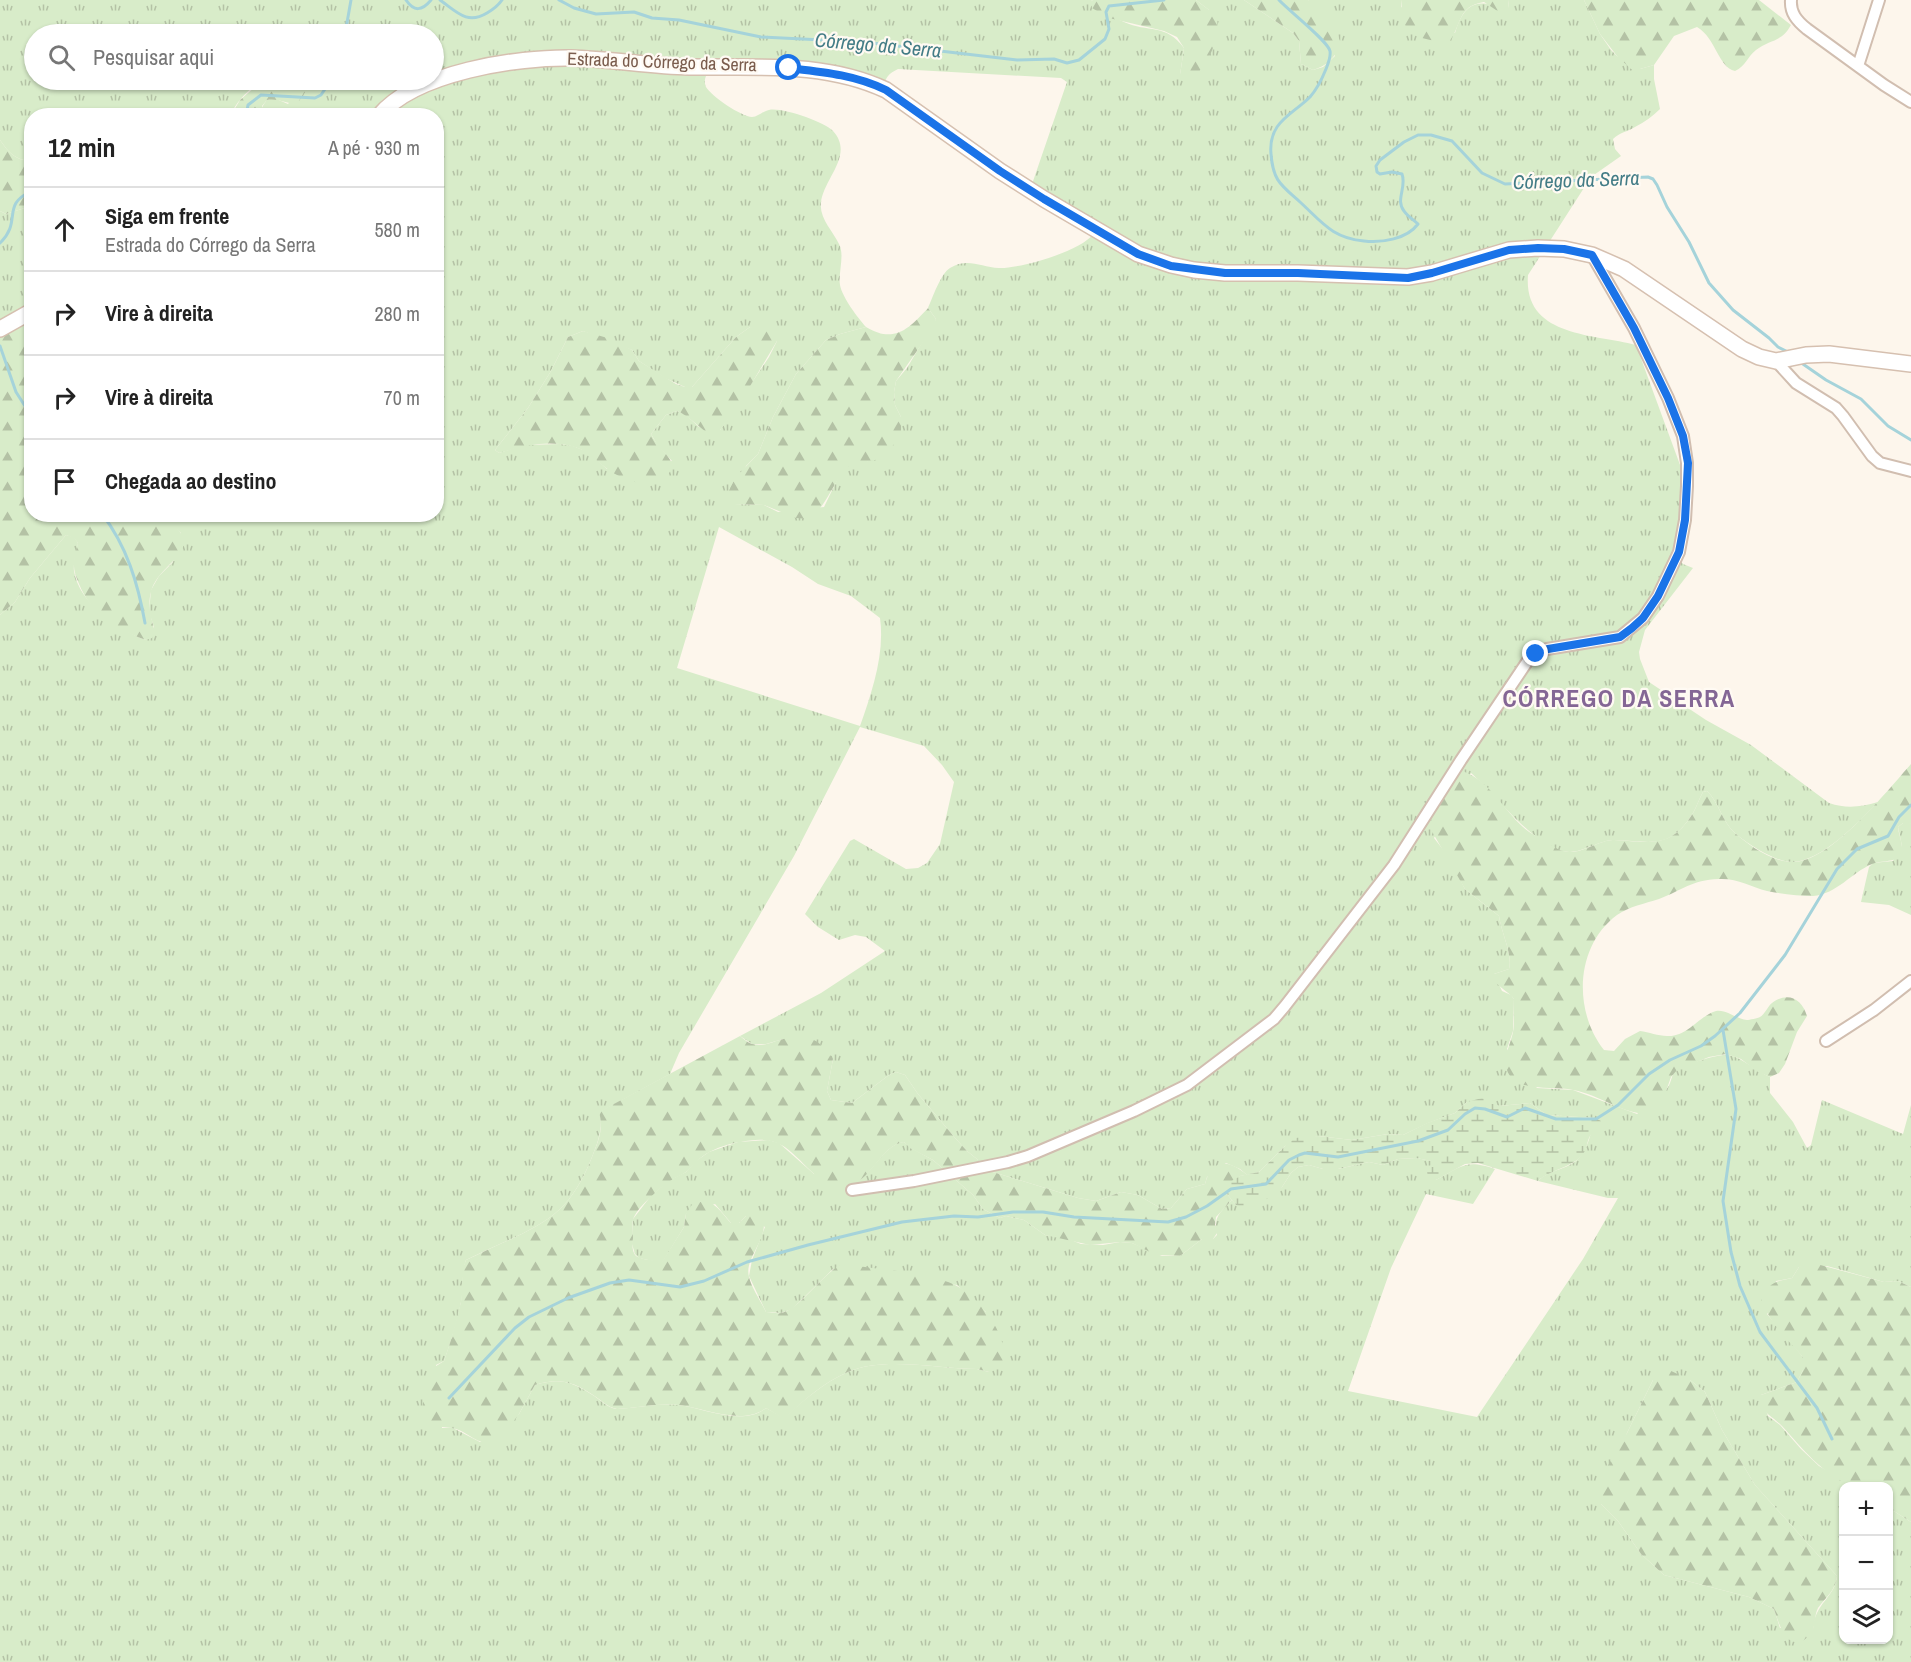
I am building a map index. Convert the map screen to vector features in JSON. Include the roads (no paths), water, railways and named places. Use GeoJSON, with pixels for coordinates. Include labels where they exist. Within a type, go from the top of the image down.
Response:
{"type":"FeatureCollection","features":[{"type":"Feature","properties":{"kind":"street"},"geometry":{"type":"LineString","coordinates":[[1858,66],[1879,0]]}},
{"type":"Feature","properties":{"kind":"street"},"geometry":{"type":"LineString","coordinates":[[1791,2],[1795,18],[1800,23],[1911,102]]}},
{"type":"Feature","properties":{"kind":"street","name":"Estrada do Córrego da Serra"},"geometry":{"type":"LineString","coordinates":[[444,78],[473,68],[553,58],[690,67],[789,68],[843,75],[869,82],[886,90],[1000,171],[1044,199],[1138,254],[1171,266],[1225,273],[1298,273],[1408,278],[1509,250],[1546,249],[1592,255],[1624,269],[1742,349],[1759,357],[1782,360],[1806,355],[1854,356],[1911,364]]}},
{"type":"Feature","properties":{"kind":"street","name":"Estrada do Córrego da Serra"},"geometry":{"type":"LineString","coordinates":[[387,108],[416,90]]}},
{"type":"Feature","properties":{"kind":"street"},"geometry":{"type":"LineString","coordinates":[[852,1190],[914,1181],[1029,1156],[1188,1085],[1274,1019],[1285,1006],[1394,865],[1529,659],[1548,649],[1620,637],[1643,618],[1658,596],[1679,552],[1685,520],[1688,463],[1683,436],[1668,398],[1634,328],[1592,255]]}},
{"type":"Feature","properties":{"kind":"street"},"geometry":{"type":"LineString","coordinates":[[0,329],[24,316]]}},
{"type":"Feature","properties":{"kind":"street"},"geometry":{"type":"LineString","coordinates":[[1782,360],[1796,383],[1836,408],[1844,416],[1872,456],[1880,463],[1911,471]]}},
{"type":"Feature","properties":{"kind":"street"},"geometry":{"type":"LineString","coordinates":[[1826,1041],[1874,1010],[1911,981]]}},
{"type":"Feature","properties":{"kind":"waterway","name":"Córrego da Serra"},"geometry":{"type":"LineString","coordinates":[[347,24],[351,0]]}},
{"type":"Feature","properties":{"kind":"waterway","name":"Córrego da Serra"},"geometry":{"type":"LineString","coordinates":[[406,0],[412,7],[418,9],[431,0]]}},
{"type":"Feature","properties":{"kind":"waterway","name":"Córrego da Serra"},"geometry":{"type":"LineString","coordinates":[[440,0],[462,16],[474,18],[489,12],[502,0]]}},
{"type":"Feature","properties":{"kind":"waterway","name":"Córrego da Serra"},"geometry":{"type":"LineString","coordinates":[[559,0],[574,8],[596,14],[634,12],[652,18],[679,20],[761,37],[863,42],[1017,60],[1054,59],[1067,63],[1079,60],[1105,39],[1109,29],[1106,12],[1109,6],[1164,0]]}},
{"type":"Feature","properties":{"kind":"waterway","name":"Córrego da Serra"},"geometry":{"type":"LineString","coordinates":[[1279,0],[1328,46],[1330,53],[1326,69],[1315,91],[1283,120],[1273,134],[1272,163],[1279,182],[1335,233],[1353,239],[1386,240],[1401,236],[1418,224],[1405,213],[1402,207],[1402,174],[1392,172],[1380,174],[1376,166],[1380,160],[1404,142],[1418,135],[1431,135],[1452,141],[1482,173],[1505,184],[1648,177],[1653,179],[1657,185],[1709,283],[1733,310],[1778,347],[1788,352]]}},
{"type":"Feature","properties":{"kind":"waterway","name":"Córrego da Serra"},"geometry":{"type":"LineString","coordinates":[[248,108],[248,105],[261,95],[315,98],[324,90]]}},
{"type":"Feature","properties":{"kind":"waterway","name":"Córrego da Serra"},"geometry":{"type":"LineString","coordinates":[[0,243],[10,228],[14,208],[24,195]]}},
{"type":"Feature","properties":{"kind":"waterway"},"geometry":{"type":"LineString","coordinates":[[0,346],[16,392],[24,404]]}},
{"type":"Feature","properties":{"kind":"waterway","name":"Córrego da Serra"},"geometry":{"type":"LineString","coordinates":[[1800,362],[1826,380],[1861,399],[1888,426],[1911,440]]}},
{"type":"Feature","properties":{"kind":"waterway"},"geometry":{"type":"LineString","coordinates":[[108,522],[125,552],[139,594],[145,623]]}},
{"type":"Feature","properties":{"kind":"waterway"},"geometry":{"type":"LineString","coordinates":[[449,1398],[515,1328],[529,1317],[568,1298],[610,1283],[629,1280],[680,1287],[704,1281],[747,1262],[808,1245],[902,1222],[954,1216],[978,1217],[1013,1212],[1043,1212],[1074,1217],[1168,1222],[1186,1217],[1231,1189],[1266,1184],[1289,1160],[1299,1155],[1305,1153],[1338,1157],[1418,1141],[1448,1130],[1475,1108],[1507,1117],[1525,1108],[1556,1119],[1596,1119],[1618,1105],[1649,1074],[1670,1060],[1701,1046],[1740,1013],[1785,955],[1837,869],[1857,849],[1888,836],[1899,817],[1911,805]]}},
{"type":"Feature","properties":{"kind":"waterway"},"geometry":{"type":"LineString","coordinates":[[1723,1030],[1736,1109],[1723,1201],[1731,1252],[1740,1286],[1760,1332],[1817,1408],[1832,1439]]}},
{"type":"Feature","properties":{"kind":"district","name":"CÓRREGO DA SERRA"},"geometry":{"type":"Point","coordinates":[1619,699]}}]}
